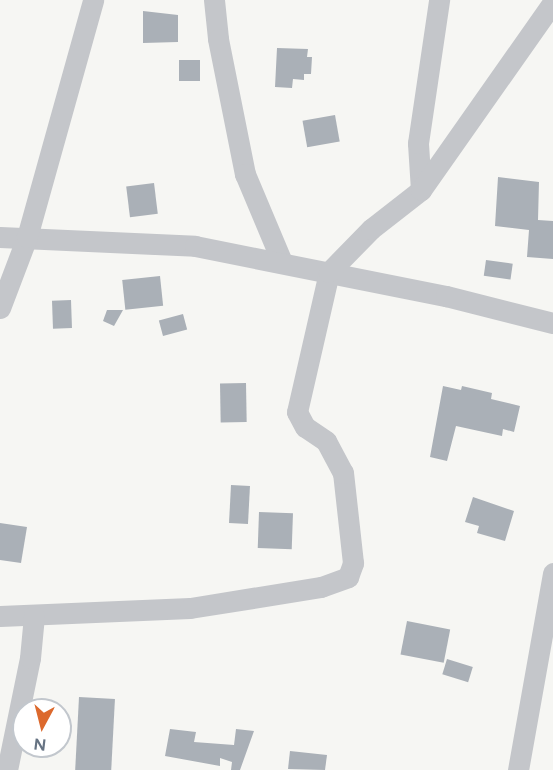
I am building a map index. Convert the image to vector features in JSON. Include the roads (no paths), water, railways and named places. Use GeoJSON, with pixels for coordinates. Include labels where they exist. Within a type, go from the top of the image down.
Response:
{"type":"FeatureCollection","features":[{"type":"Feature","properties":{"kind":"street"},"geometry":{"type":"LineString","coordinates":[[0,308],[27,237],[93,0]]}},
{"type":"Feature","properties":{"kind":"street"},"geometry":{"type":"LineString","coordinates":[[214,0],[218,39],[244,174],[282,262]]}},
{"type":"Feature","properties":{"kind":"street"},"geometry":{"type":"LineString","coordinates":[[421,190],[418,143],[439,0]]}},
{"type":"Feature","properties":{"kind":"street"},"geometry":{"type":"LineString","coordinates":[[0,616],[190,608],[328,585],[348,577],[353,563],[343,473],[326,441],[305,427],[297,412],[329,272],[370,229],[421,190],[553,2]]}},
{"type":"Feature","properties":{"kind":"street"},"geometry":{"type":"LineString","coordinates":[[0,237],[195,246],[329,272],[553,323]]}},
{"type":"Feature","properties":{"kind":"street"},"geometry":{"type":"LineString","coordinates":[[518,770],[553,573]]}},
{"type":"Feature","properties":{"kind":"street"},"geometry":{"type":"LineString","coordinates":[[7,770],[30,658],[34,616]]}}]}
